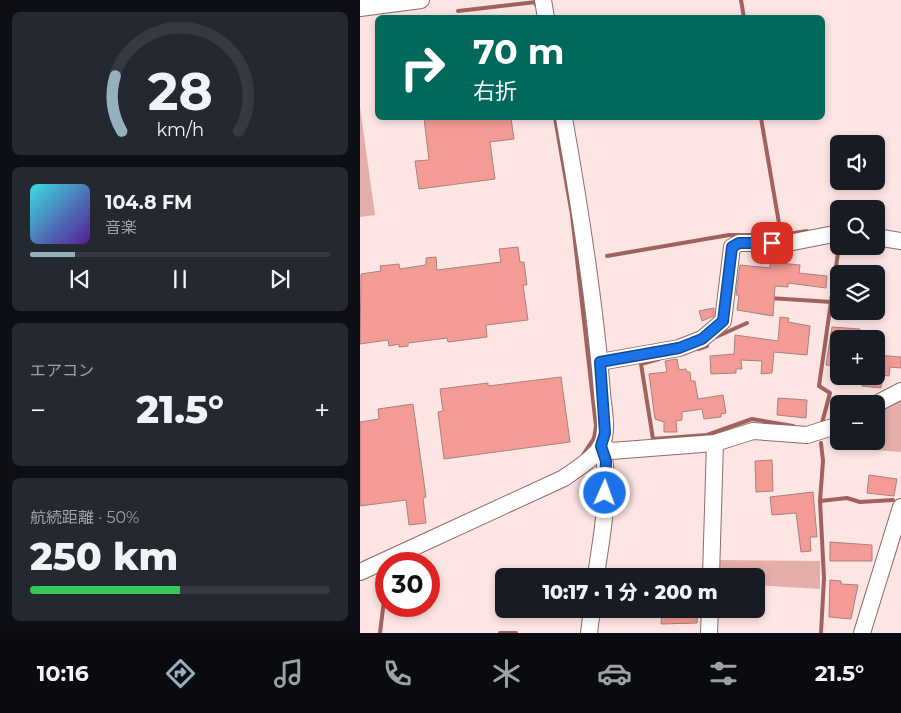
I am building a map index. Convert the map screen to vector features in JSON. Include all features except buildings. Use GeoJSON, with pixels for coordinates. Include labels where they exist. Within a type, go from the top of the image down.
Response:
{"type":"FeatureCollection","features":[{"type":"Feature","properties":{"kind":"street"},"geometry":{"type":"LineString","coordinates":[[360,8],[422,0]]}},
{"type":"Feature","properties":{"kind":"street"},"geometry":{"type":"LineString","coordinates":[[543,0],[546,15]]}},
{"type":"Feature","properties":{"kind":"street"},"geometry":{"type":"LineString","coordinates":[[360,572],[564,478],[590,458],[601,446],[605,433],[600,362],[577,194],[564,120]]}},
{"type":"Feature","properties":{"kind":"street"},"geometry":{"type":"LineString","coordinates":[[600,362],[679,348],[702,339],[723,321],[732,247],[739,243],[788,244],[830,235]]}},
{"type":"Feature","properties":{"kind":"street"},"geometry":{"type":"LineString","coordinates":[[885,238],[901,241]]}},
{"type":"Feature","properties":{"kind":"street"},"geometry":{"type":"LineString","coordinates":[[885,399],[901,390]]}},
{"type":"Feature","properties":{"kind":"street"},"geometry":{"type":"LineString","coordinates":[[601,446],[611,450],[715,443],[753,431],[807,435],[830,427]]}},
{"type":"Feature","properties":{"kind":"street"},"geometry":{"type":"LineString","coordinates":[[711,568],[715,443]]}},
{"type":"Feature","properties":{"kind":"street"},"geometry":{"type":"LineString","coordinates":[[597,568],[604,509],[606,470],[606,461],[601,446]]}},
{"type":"Feature","properties":{"kind":"street"},"geometry":{"type":"LineString","coordinates":[[862,633],[901,507]]}},
{"type":"Feature","properties":{"kind":"street"},"geometry":{"type":"LineString","coordinates":[[589,633],[591,618]]}},
{"type":"Feature","properties":{"kind":"street"},"geometry":{"type":"LineString","coordinates":[[710,618],[710,633]]}},
{"type":"Feature","properties":{"kind":"shaded area"},"geometry":{"type":"Polygon","coordinates":[[[360,107],[375,215],[360,217],[360,107]]]}},
{"type":"Feature","properties":{"kind":"shaded area"},"geometry":{"type":"Polygon","coordinates":[[[901,398],[901,452],[873,450],[885,450],[885,406],[901,398]]]}},
{"type":"Feature","properties":{"kind":"shaded area"},"geometry":{"type":"Polygon","coordinates":[[[718,560],[820,561],[820,589],[765,586],[765,568],[718,568],[718,560]]]}},
{"type":"Feature","properties":{"kind":"waterway"},"geometry":{"type":"LineString","coordinates":[[741,0],[744,15]]}},
{"type":"Feature","properties":{"kind":"waterway"},"geometry":{"type":"LineString","coordinates":[[458,11],[536,2],[536,5]]}},
{"type":"Feature","properties":{"kind":"waterway"},"geometry":{"type":"LineString","coordinates":[[555,120],[572,215],[596,426],[594,438],[583,455]]}},
{"type":"Feature","properties":{"kind":"waterway"},"geometry":{"type":"LineString","coordinates":[[607,256],[729,235],[781,235],[761,120]]}},
{"type":"Feature","properties":{"kind":"waterway"},"geometry":{"type":"LineString","coordinates":[[794,233],[807,231]]}},
{"type":"Feature","properties":{"kind":"waterway"},"geometry":{"type":"LineString","coordinates":[[822,423],[830,393],[819,386],[838,255]]}},
{"type":"Feature","properties":{"kind":"waterway"},"geometry":{"type":"LineString","coordinates":[[769,298],[830,302]]}},
{"type":"Feature","properties":{"kind":"waterway"},"geometry":{"type":"LineString","coordinates":[[716,337],[747,323]]}},
{"type":"Feature","properties":{"kind":"waterway"},"geometry":{"type":"LineString","coordinates":[[698,349],[707,346]]}},
{"type":"Feature","properties":{"kind":"waterway"},"geometry":{"type":"LineString","coordinates":[[659,359],[641,364],[653,439],[707,435],[752,419],[793,426]]}},
{"type":"Feature","properties":{"kind":"waterway"},"geometry":{"type":"LineString","coordinates":[[821,443],[823,461],[820,501],[824,578],[821,633]]}},
{"type":"Feature","properties":{"kind":"waterway"},"geometry":{"type":"LineString","coordinates":[[820,501],[847,498],[860,502],[893,500]]}},
{"type":"Feature","properties":{"kind":"waterway"},"geometry":{"type":"LineString","coordinates":[[380,633],[382,617]]}},
{"type":"Feature","properties":{"kind":"waterway"},"geometry":{"type":"LineString","coordinates":[[500,633],[516,633]]}},
{"type":"Feature","properties":{"kind":"route"},"geometry":{"type":"LineString","coordinates":[[605,493],[606,461],[601,446],[605,433],[600,362],[679,348],[702,339],[723,321],[732,247],[739,243],[772,243]]}}]}
